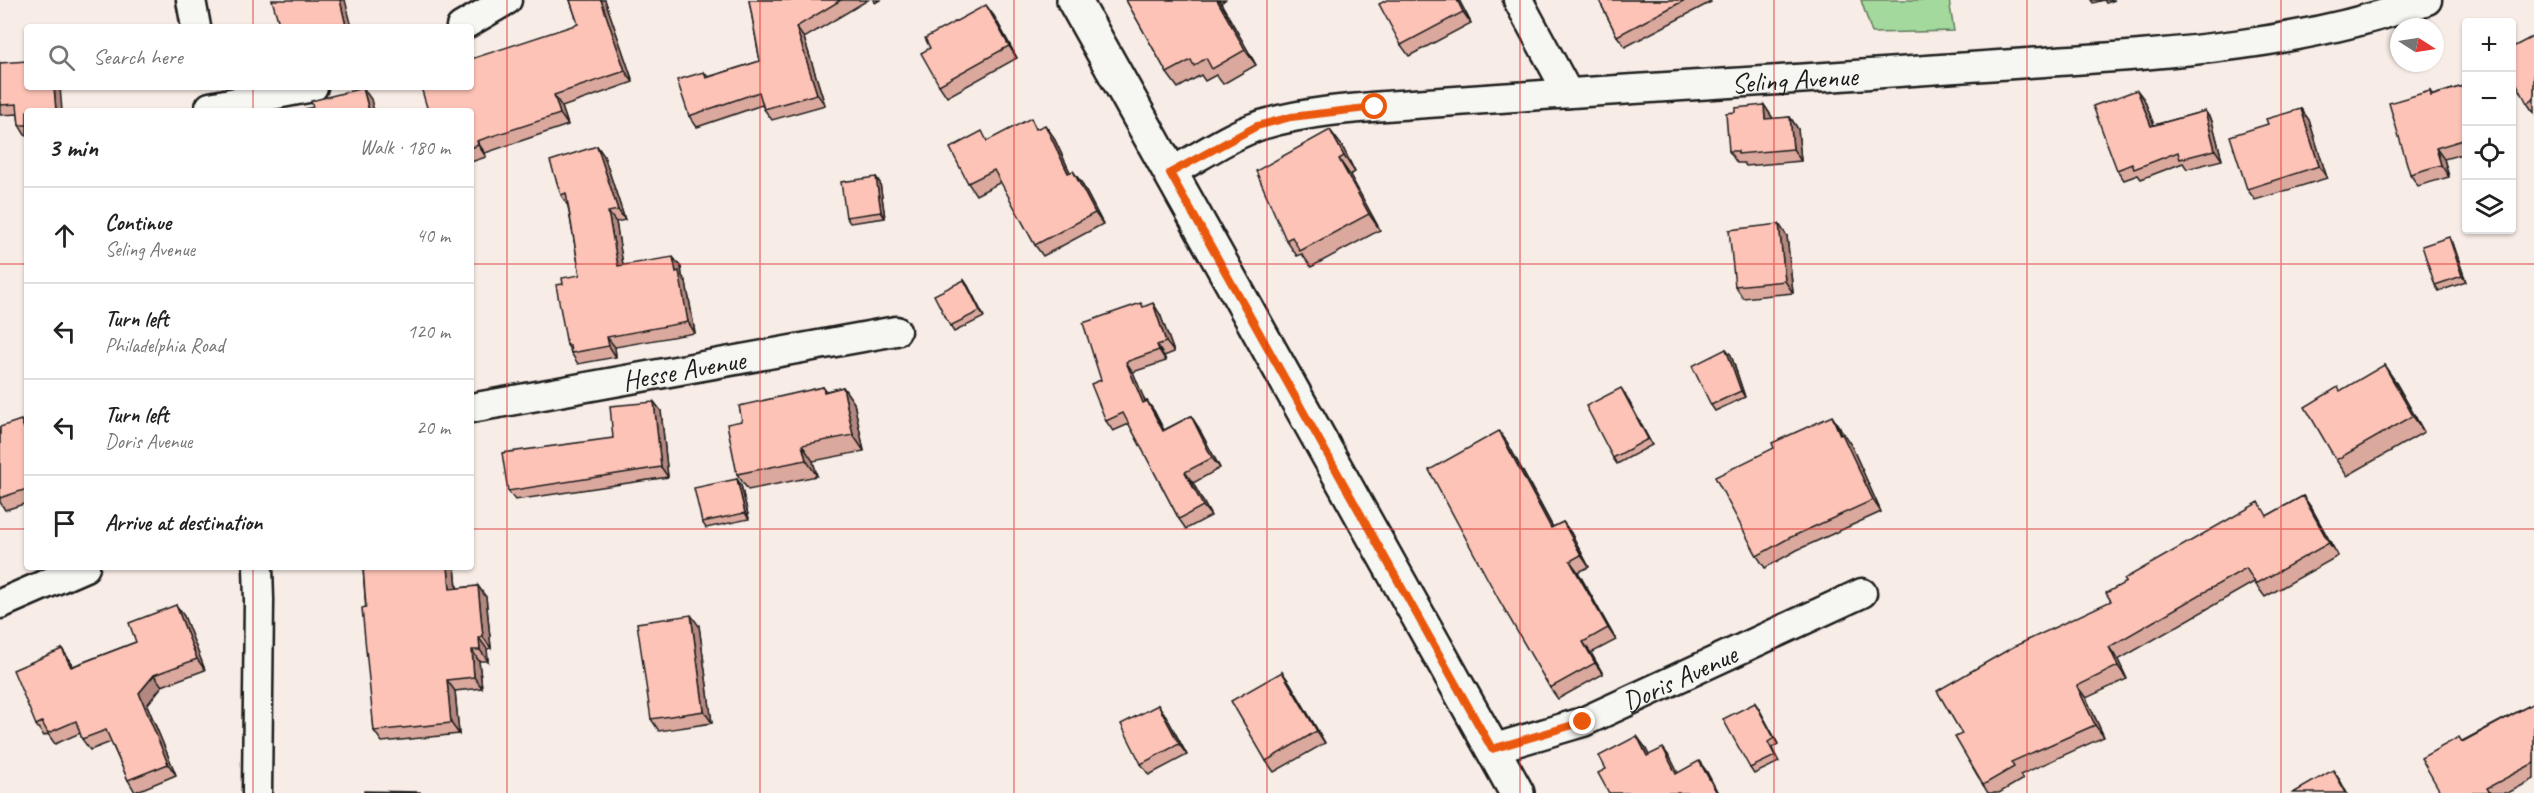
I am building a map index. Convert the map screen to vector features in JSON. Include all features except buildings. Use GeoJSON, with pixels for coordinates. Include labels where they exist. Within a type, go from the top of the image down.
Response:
{"type":"FeatureCollection","features":[{"type":"Feature","properties":{"kind":"main road"},"geometry":{"type":"LineString","coordinates":[[1074,0],[1517,793]]}},
{"type":"Feature","properties":{"kind":"street"},"geometry":{"type":"LineString","coordinates":[[191,0],[195,24]]}},
{"type":"Feature","properties":{"kind":"street"},"geometry":{"type":"LineString","coordinates":[[465,24],[507,0]]}},
{"type":"Feature","properties":{"kind":"street"},"geometry":{"type":"LineString","coordinates":[[1518,0],[1568,93]]}},
{"type":"Feature","properties":{"kind":"street","name":"Seling Avenue"},"geometry":{"type":"LineString","coordinates":[[1170,173],[1239,135],[1291,117],[1375,107],[1906,73],[2137,56],[2244,45],[2359,22],[2427,0]]}},
{"type":"Feature","properties":{"kind":"street"},"geometry":{"type":"LineString","coordinates":[[209,102],[292,90]]}},
{"type":"Feature","properties":{"kind":"street","name":"Hesse Avenue"},"geometry":{"type":"LineString","coordinates":[[474,407],[896,331]]}},
{"type":"Feature","properties":{"kind":"street"},"geometry":{"type":"LineString","coordinates":[[0,604],[78,570]]}},
{"type":"Feature","properties":{"kind":"street"},"geometry":{"type":"LineString","coordinates":[[257,793],[258,570]]}},
{"type":"Feature","properties":{"kind":"street","name":"Doris Avenue"},"geometry":{"type":"LineString","coordinates":[[1492,749],[1583,722],[1862,593]]}},
{"type":"Feature","properties":{"kind":"green space"},"geometry":{"type":"Polygon","coordinates":[[[1861,0],[1949,0],[1954,31],[1872,33],[1861,0]]]}},
{"type":"Feature","properties":{"kind":"route"},"geometry":{"type":"LineString","coordinates":[[1375,107],[1291,117],[1257,126],[1170,173],[1492,749],[1583,722]]}}]}
